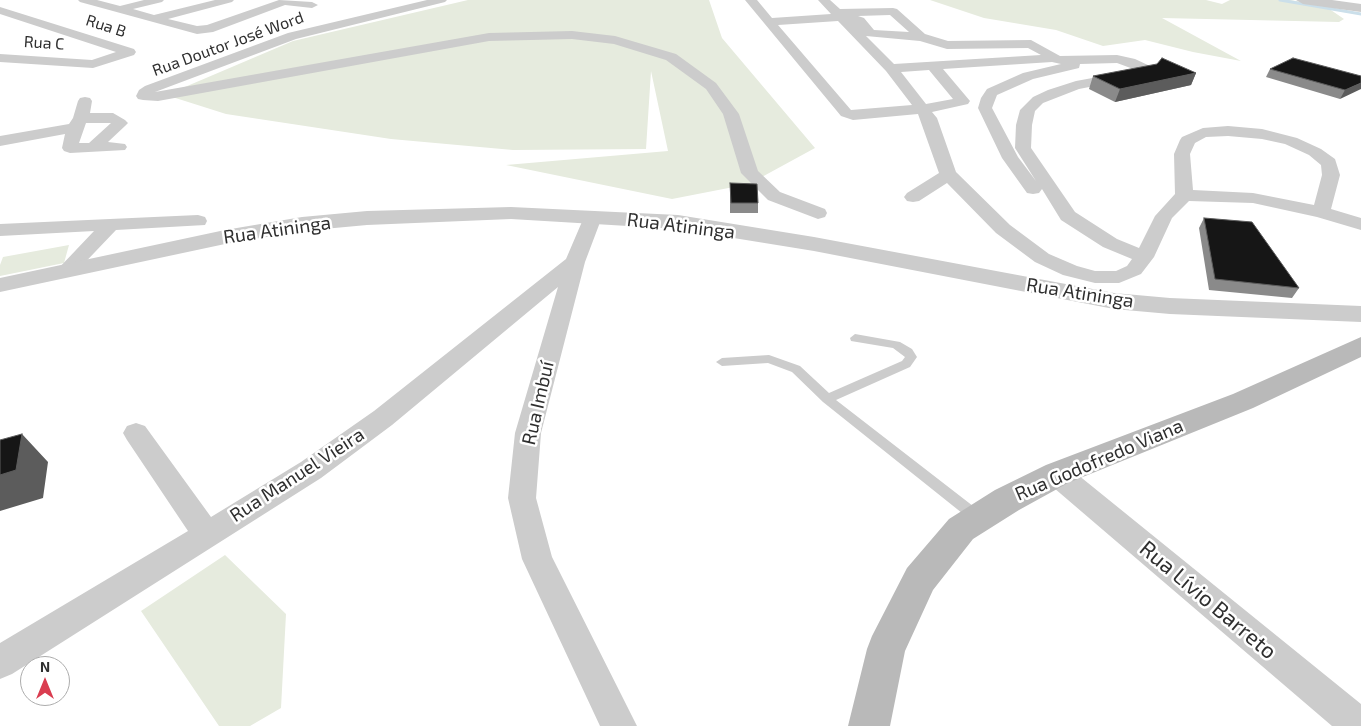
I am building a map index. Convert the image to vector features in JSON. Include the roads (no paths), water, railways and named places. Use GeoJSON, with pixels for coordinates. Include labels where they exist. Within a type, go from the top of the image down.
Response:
{"type":"FeatureCollection","features":[{"type":"Feature","properties":{"kind":"main road","name":"Rua Godofredo Viana"},"geometry":{"type":"LineString","coordinates":[[869,726],[886,649],[920,579],[961,529],[1007,500],[1056,474],[1243,401],[1361,346]]}},
{"type":"Feature","properties":{"kind":"street"},"geometry":{"type":"LineString","coordinates":[[87,0],[193,30],[205,30],[284,2],[312,5]]}},
{"type":"Feature","properties":{"kind":"street"},"geometry":{"type":"LineString","coordinates":[[120,9],[158,0]]}},
{"type":"Feature","properties":{"kind":"street"},"geometry":{"type":"LineString","coordinates":[[154,19],[228,0]]}},
{"type":"Feature","properties":{"kind":"street","name":"Rua Doutor José Word"},"geometry":{"type":"LineString","coordinates":[[441,0],[292,36],[144,93],[144,96],[158,97],[489,38],[572,35],[614,40],[671,57],[711,86],[731,114],[750,173],[774,196],[818,213]]}},
{"type":"Feature","properties":{"kind":"street"},"geometry":{"type":"LineString","coordinates":[[751,0],[846,113],[859,115],[922,109],[964,100],[934,66]]}},
{"type":"Feature","properties":{"kind":"street"},"geometry":{"type":"LineString","coordinates":[[824,0],[891,68],[929,118],[948,174],[1003,229],[1042,258],[1070,271],[1095,277],[1119,277],[1134,270],[1144,257],[1164,216],[1184,195],[1182,154],[1188,140],[1203,133],[1228,131],[1262,134],[1291,141],[1315,152],[1329,163],[1331,176],[1321,212]]}},
{"type":"Feature","properties":{"kind":"street"},"geometry":{"type":"LineString","coordinates":[[1309,1],[1361,8]]}},
{"type":"Feature","properties":{"kind":"street","name":"Rua B"},"geometry":{"type":"LineString","coordinates":[[0,10],[129,52],[102,63],[86,64]]}},
{"type":"Feature","properties":{"kind":"street"},"geometry":{"type":"LineString","coordinates":[[770,22],[893,11],[921,37]]}},
{"type":"Feature","properties":{"kind":"street"},"geometry":{"type":"LineString","coordinates":[[838,15],[857,19],[870,33],[875,34],[921,37],[947,45],[1031,44],[1040,47],[1054,58]]}},
{"type":"Feature","properties":{"kind":"street"},"geometry":{"type":"LineString","coordinates":[[43,61],[105,43]]}},
{"type":"Feature","properties":{"kind":"street","name":"Rua C"},"geometry":{"type":"LineString","coordinates":[[0,58],[86,64]]}},
{"type":"Feature","properties":{"kind":"street"},"geometry":{"type":"LineString","coordinates":[[891,68],[1054,58],[1069,60],[1110,59],[1130,62],[1147,70],[1053,93],[1038,100],[1028,110],[1024,125],[1023,148],[1068,216]]}},
{"type":"Feature","properties":{"kind":"street"},"geometry":{"type":"LineString","coordinates":[[1110,59],[1057,67],[1028,76],[992,92],[988,98],[986,108],[1010,158],[1039,196],[1110,243],[1144,257]]}},
{"type":"Feature","properties":{"kind":"street"},"geometry":{"type":"LineString","coordinates":[[84,101],[70,148],[118,147]]}},
{"type":"Feature","properties":{"kind":"street"},"geometry":{"type":"LineString","coordinates":[[0,140],[103,117],[113,118],[120,123],[94,147]]}},
{"type":"Feature","properties":{"kind":"street"},"geometry":{"type":"LineString","coordinates":[[913,197],[948,174]]}},
{"type":"Feature","properties":{"kind":"street"},"geometry":{"type":"LineString","coordinates":[[1184,195],[1253,198],[1321,212],[1361,224]]}},
{"type":"Feature","properties":{"kind":"street","name":"Rua Atininga"},"geometry":{"type":"LineString","coordinates":[[0,285],[225,237],[302,224],[367,218],[511,213],[678,222],[814,244],[1114,301],[1170,306],[1361,314]]}},
{"type":"Feature","properties":{"kind":"street","name":"Rua Imbuí"},"geometry":{"type":"LineString","coordinates":[[593,217],[575,262],[528,433],[522,498],[537,559],[619,726]]}},
{"type":"Feature","properties":{"kind":"street"},"geometry":{"type":"LineString","coordinates":[[0,230],[198,221]]}},
{"type":"Feature","properties":{"kind":"street"},"geometry":{"type":"LineString","coordinates":[[67,270],[111,224]]}},
{"type":"Feature","properties":{"kind":"street","name":"Rua Manuel Vieira"},"geometry":{"type":"LineString","coordinates":[[0,662],[311,470],[383,418],[575,262]]}},
{"type":"Feature","properties":{"kind":"street"},"geometry":{"type":"LineString","coordinates":[[136,433],[207,535]]}},
{"type":"Feature","properties":{"kind":"street","name":"Rua Lívio Barreto"},"geometry":{"type":"LineString","coordinates":[[1056,474],[1360,726]]}},
{"type":"Feature","properties":{"kind":"lane"},"geometry":{"type":"LineString","coordinates":[[827,400],[906,364],[911,356],[896,345],[855,338]]}},
{"type":"Feature","properties":{"kind":"lane"},"geometry":{"type":"LineString","coordinates":[[722,362],[769,359],[782,362],[796,369],[827,400],[978,518]]}},
{"type":"Feature","properties":{"kind":"waterway"},"geometry":{"type":"LineString","coordinates":[[1280,0],[1361,14]]}}]}
